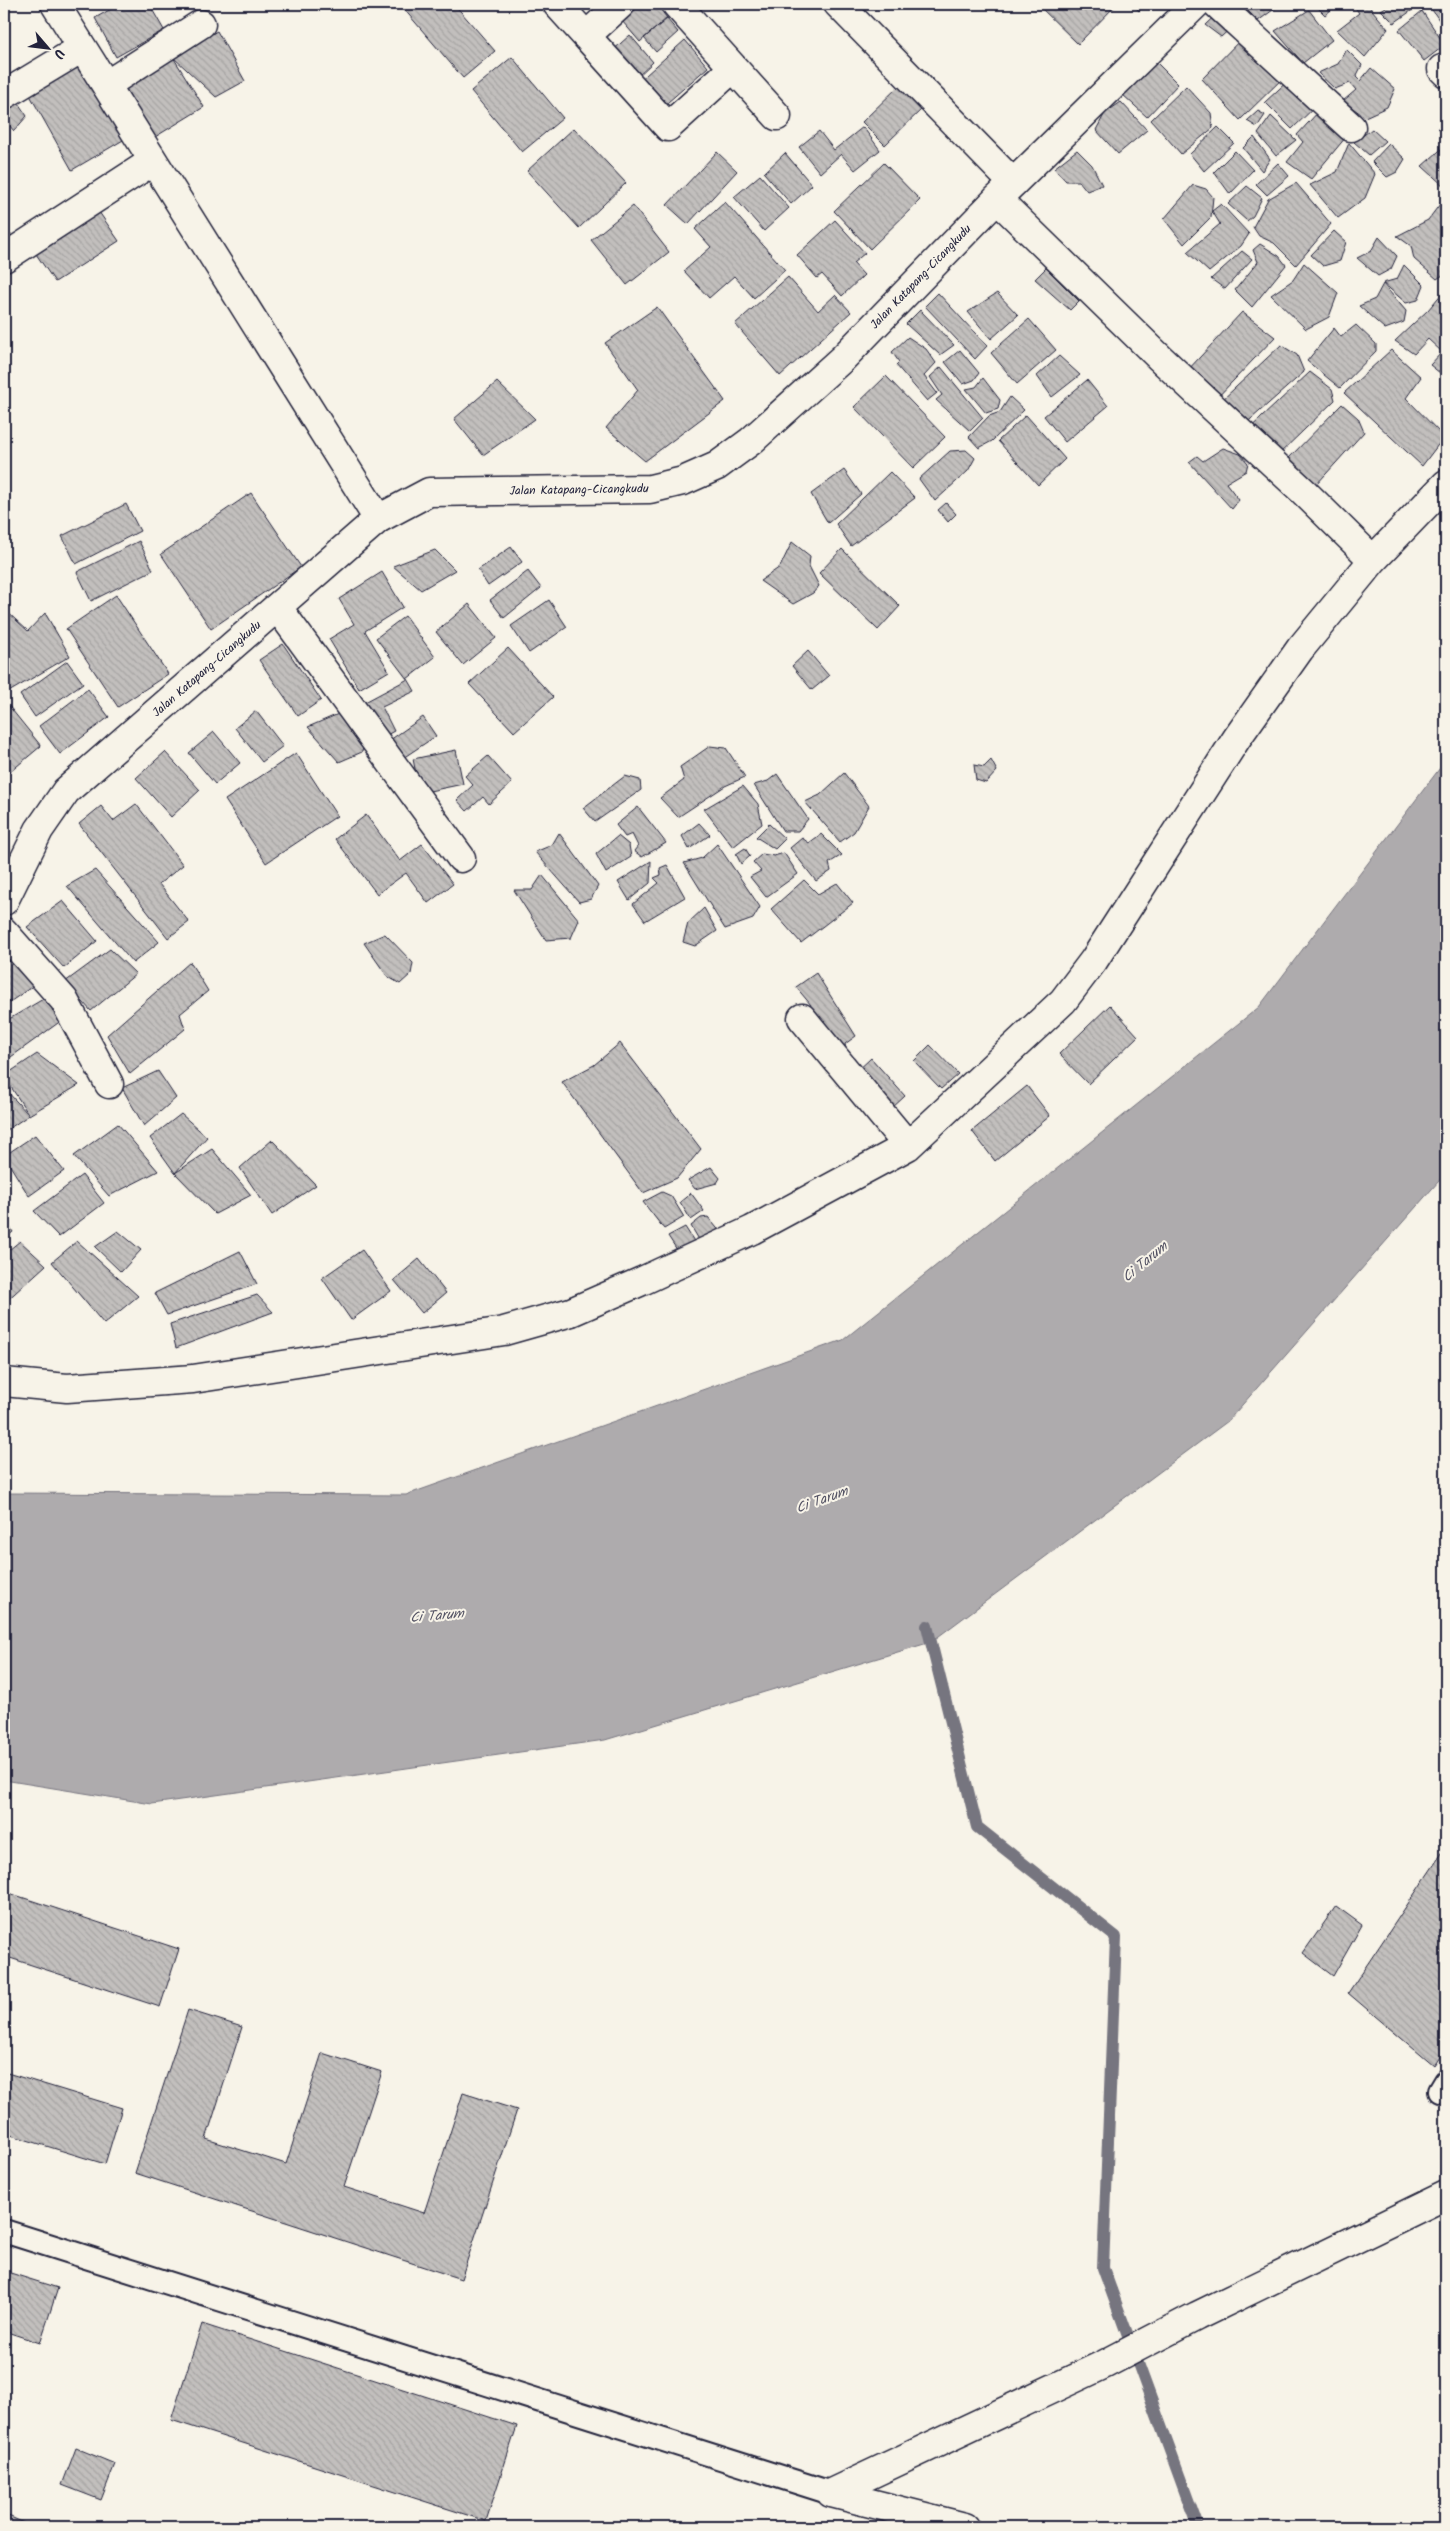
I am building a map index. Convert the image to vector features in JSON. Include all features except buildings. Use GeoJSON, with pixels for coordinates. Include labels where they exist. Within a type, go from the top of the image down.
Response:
{"type":"FeatureCollection","features":[{"type":"Feature","properties":{"kind":"street"},"geometry":{"type":"LineString","coordinates":[[55,4],[378,520]]}},
{"type":"Feature","properties":{"kind":"street"},"geometry":{"type":"LineString","coordinates":[[557,4],[668,127],[733,68]]}},
{"type":"Feature","properties":{"kind":"street"},"geometry":{"type":"LineString","coordinates":[[586,36],[621,4]]}},
{"type":"Feature","properties":{"kind":"street"},"geometry":{"type":"LineString","coordinates":[[676,4],[777,116]]}},
{"type":"Feature","properties":{"kind":"street"},"geometry":{"type":"LineString","coordinates":[[838,4],[1005,191],[1159,357],[1304,492],[1373,560]]}},
{"type":"Feature","properties":{"kind":"street","name":"Jalan Katapang-Cicangkudu"},"geometry":{"type":"LineString","coordinates":[[4,900],[39,830],[66,791],[378,520],[429,492],[650,489],[683,481],[717,466],[751,441],[843,358],[1005,191],[1196,4]]}},
{"type":"Feature","properties":{"kind":"street"},"geometry":{"type":"LineString","coordinates":[[1218,4],[1351,126]]}},
{"type":"Feature","properties":{"kind":"street"},"geometry":{"type":"LineString","coordinates":[[106,85],[201,24]]}},
{"type":"Feature","properties":{"kind":"street"},"geometry":{"type":"LineString","coordinates":[[4,95],[82,48]]}},
{"type":"Feature","properties":{"kind":"street"},"geometry":{"type":"LineString","coordinates":[[4,258],[153,160]]}},
{"type":"Feature","properties":{"kind":"street"},"geometry":{"type":"LineString","coordinates":[[4,1382],[67,1388],[193,1379],[504,1331],[571,1312],[642,1281],[752,1230],[908,1146],[1063,1001],[1094,960],[1237,738],[1300,648],[1373,560],[1446,484]]}},
{"type":"Feature","properties":{"kind":"street"},"geometry":{"type":"LineString","coordinates":[[278,608],[461,858]]}},
{"type":"Feature","properties":{"kind":"street"},"geometry":{"type":"LineString","coordinates":[[4,932],[64,1000],[110,1084]]}},
{"type":"Feature","properties":{"kind":"street"},"geometry":{"type":"LineString","coordinates":[[802,1018],[908,1146]]}},
{"type":"Feature","properties":{"kind":"street"},"geometry":{"type":"LineString","coordinates":[[830,2493],[1105,2364],[1197,2316],[1446,2195]]}},
{"type":"Feature","properties":{"kind":"street"},"geometry":{"type":"LineString","coordinates":[[830,2493],[965,2527]]}},
{"type":"Feature","properties":{"kind":"lane"},"geometry":{"type":"LineString","coordinates":[[4,2231],[830,2493]]}},
{"type":"Feature","properties":{"kind":"water","name":"Ci Tarum"},"geometry":{"type":"Polygon","coordinates":[[[1446,760],[1446,1173],[1228,1421],[931,1642],[605,1740],[152,1804],[4,1780],[4,1493],[406,1495],[843,1340],[1259,1007],[1446,760]]]}},
{"type":"Feature","properties":{"kind":"waterway"},"geometry":{"type":"LineString","coordinates":[[927,1626],[977,1827],[1116,1937],[1103,2268],[1198,2527]]}}]}
